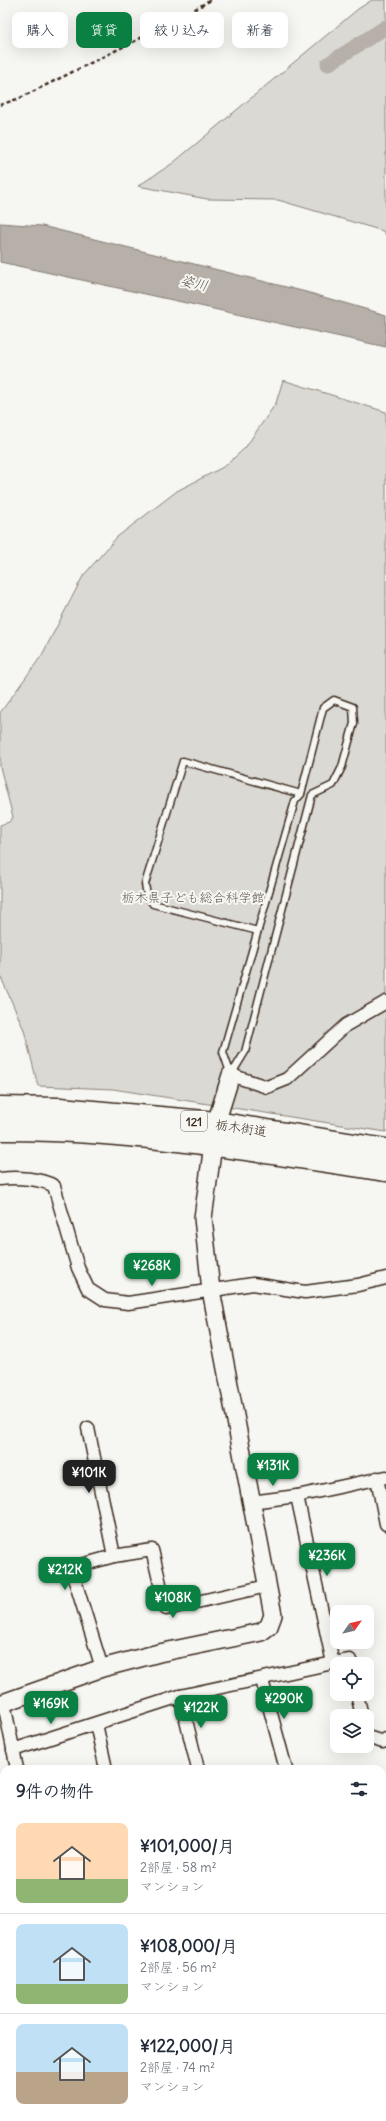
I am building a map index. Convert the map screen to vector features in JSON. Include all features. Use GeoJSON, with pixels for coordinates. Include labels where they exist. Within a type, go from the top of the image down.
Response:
{"type":"FeatureCollection","features":[{"type":"Feature","properties":{"kind":"highway","name":"栃木街道"},"geometry":{"type":"LineString","coordinates":[[0,1108],[60,1109],[216,1123],[386,1150]]}},
{"type":"Feature","properties":{"kind":"highway","name":"栃木街道"},"geometry":{"type":"LineString","coordinates":[[0,1129],[48,1128],[213,1145],[386,1170]]}},
{"type":"Feature","properties":{"kind":"street"},"geometry":{"type":"LineString","coordinates":[[16,1765],[2,1704],[102,1668],[159,1653],[261,1632],[269,1626],[273,1615],[211,1290],[203,1218],[216,1123],[231,1075],[267,1087],[287,1078],[346,1025],[386,1002]]}},
{"type":"Feature","properties":{"kind":"street"},"geometry":{"type":"LineString","coordinates":[[0,1179],[8,1178],[46,1181],[54,1186],[78,1268],[88,1289],[105,1300],[128,1303],[253,1284],[305,1292],[358,1285],[386,1278]]}},
{"type":"Feature","properties":{"kind":"street"},"geometry":{"type":"LineString","coordinates":[[88,1428],[114,1556]]}},
{"type":"Feature","properties":{"kind":"street"},"geometry":{"type":"LineString","coordinates":[[251,1502],[297,1496],[381,1478],[386,1524]]}},
{"type":"Feature","properties":{"kind":"street"},"geometry":{"type":"LineString","coordinates":[[297,1496],[332,1657]]}},
{"type":"Feature","properties":{"kind":"street"},"geometry":{"type":"LineString","coordinates":[[102,1668],[71,1568],[114,1556],[152,1550],[166,1609],[267,1586]]}},
{"type":"Feature","properties":{"kind":"street"},"geometry":{"type":"LineString","coordinates":[[13,1750],[180,1696],[262,1680],[330,1664]]}},
{"type":"Feature","properties":{"kind":"street"},"geometry":{"type":"LineString","coordinates":[[262,1680],[285,1765]]}},
{"type":"Feature","properties":{"kind":"street"},"geometry":{"type":"LineString","coordinates":[[180,1696],[197,1765]]}},
{"type":"Feature","properties":{"kind":"street"},"geometry":{"type":"LineString","coordinates":[[96,1724],[105,1765]]}},
{"type":"Feature","properties":{"kind":"street"},"geometry":{"type":"LineString","coordinates":[[374,1739],[383,1742],[386,1739]]}},
{"type":"Feature","properties":{"kind":"lane"},"geometry":{"type":"LineString","coordinates":[[334,700],[352,707],[354,723],[342,767],[333,786],[312,795],[245,1052],[231,1075],[224,1052],[295,801],[301,794],[323,708],[334,700]]}},
{"type":"Feature","properties":{"kind":"lane"},"geometry":{"type":"LineString","coordinates":[[258,931],[153,904],[147,895],[145,884],[183,761],[301,794]]}},
{"type":"Feature","properties":{"kind":"path"},"geometry":{"type":"LineString","coordinates":[[0,105],[20,98],[167,25],[211,0]]}},
{"type":"Feature","properties":{"kind":"green space"},"geometry":{"type":"Polygon","coordinates":[[[372,0],[386,0],[386,235],[383,231],[278,200],[207,199],[138,186],[173,163],[358,9],[372,0]]]}},
{"type":"Feature","properties":{"kind":"green space","name":"栃木県子ども総合科学館"},"geometry":{"type":"Polygon","coordinates":[[[283,380],[386,412],[386,1132],[113,1089],[38,1086],[24,1030],[0,975],[0,825],[9,822],[13,817],[0,767],[0,713],[42,655],[83,576],[117,537],[177,491],[225,466],[245,448],[276,403],[283,380]]]}},
{"type":"Feature","properties":{"kind":"water","name":"姿川"},"geometry":{"type":"Polygon","coordinates":[[[0,223],[42,226],[306,292],[386,315],[386,347],[0,262],[0,223]]]}},
{"type":"Feature","properties":{"kind":"waterway"},"geometry":{"type":"LineString","coordinates":[[328,64],[386,27]]}}]}
